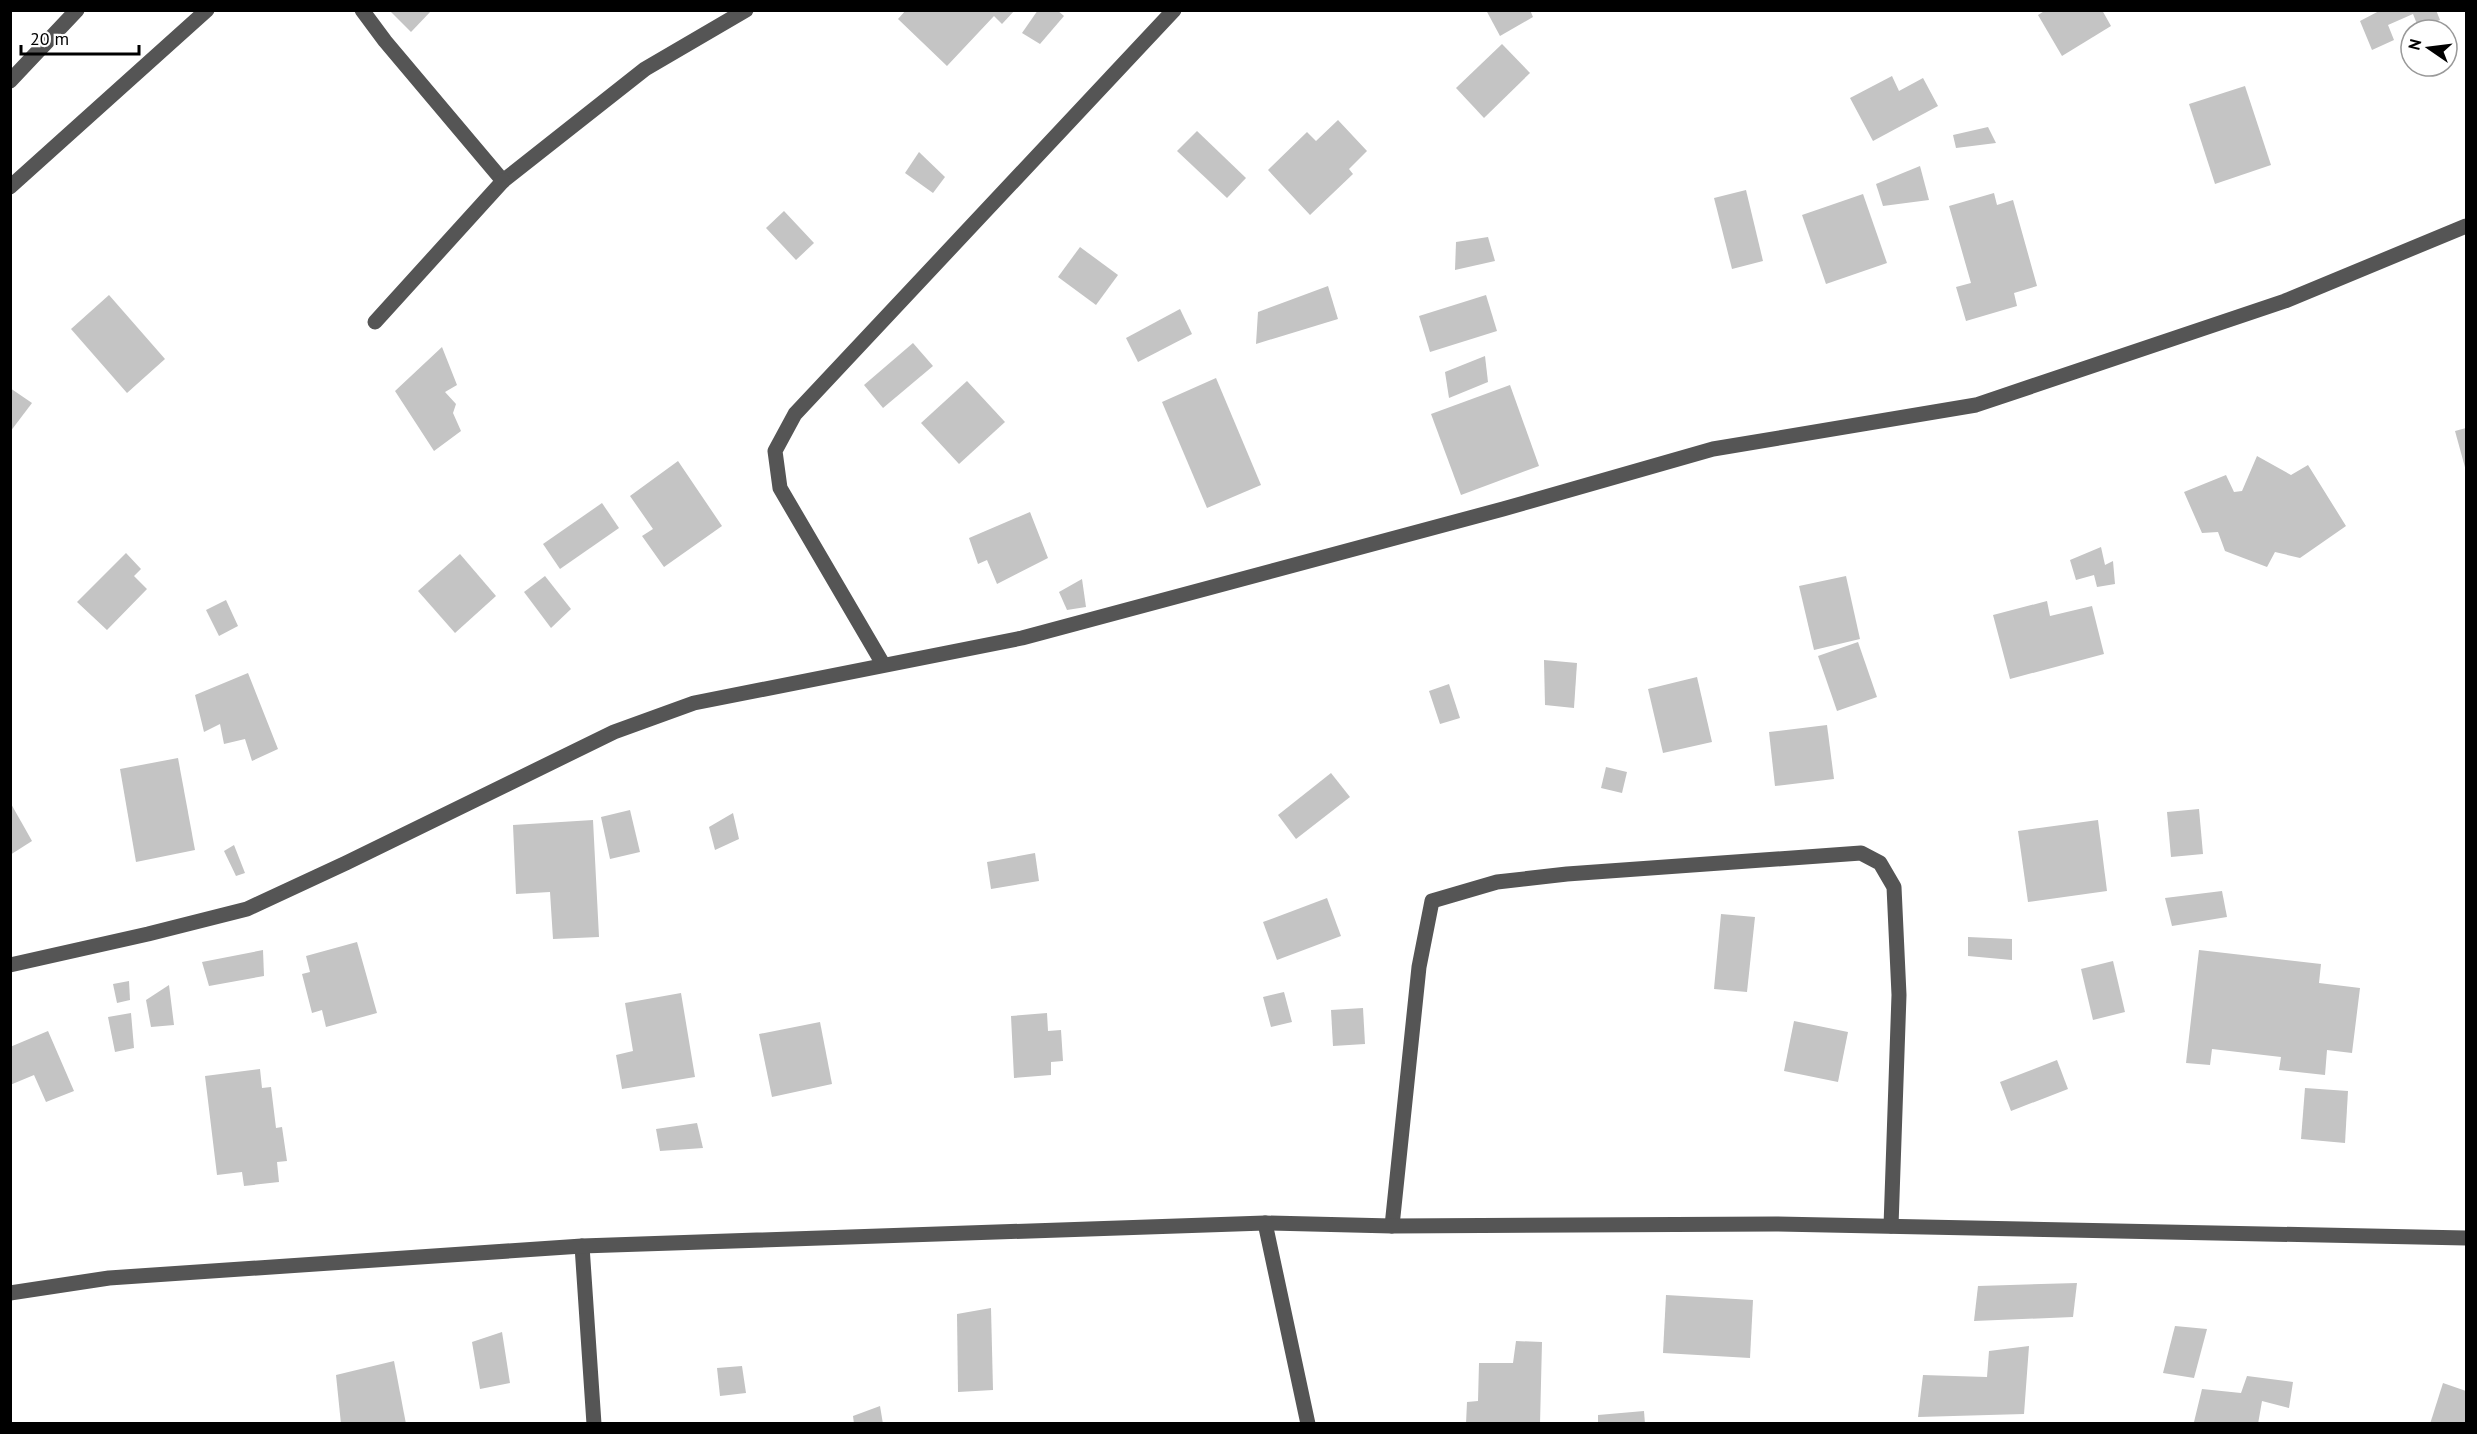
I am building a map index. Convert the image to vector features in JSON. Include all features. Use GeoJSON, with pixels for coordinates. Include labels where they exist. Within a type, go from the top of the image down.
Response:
{"type":"FeatureCollection","features":[{"type":"Feature","properties":{"kind":"street"},"geometry":{"type":"LineString","coordinates":[[10,81],[76,10]]}},
{"type":"Feature","properties":{"kind":"street"},"geometry":{"type":"LineString","coordinates":[[10,187],[207,10]]}},
{"type":"Feature","properties":{"kind":"street"},"geometry":{"type":"LineString","coordinates":[[362,10],[385,41],[503,181]]}},
{"type":"Feature","properties":{"kind":"street"},"geometry":{"type":"LineString","coordinates":[[375,322],[503,181],[645,69],[746,10]]}},
{"type":"Feature","properties":{"kind":"street"},"geometry":{"type":"LineString","coordinates":[[883,664],[780,488],[776,451],[795,414],[1174,10]]}},
{"type":"Feature","properties":{"kind":"street"},"geometry":{"type":"LineString","coordinates":[[10,965],[246,909],[346,863],[614,732],[694,703],[1022,638],[1713,450],[1976,405],[2285,301],[2466,226]]}},
{"type":"Feature","properties":{"kind":"street"},"geometry":{"type":"LineString","coordinates":[[1392,1226],[1419,967],[1432,901],[1509,881],[1567,874],[1861,853],[1880,863],[1894,887],[1899,995],[1891,1226]]}},
{"type":"Feature","properties":{"kind":"street"},"geometry":{"type":"LineString","coordinates":[[1265,1223],[1308,1424]]}},
{"type":"Feature","properties":{"kind":"street"},"geometry":{"type":"LineString","coordinates":[[10,1293],[109,1278],[582,1246],[1265,1223],[1392,1226],[1776,1224],[2466,1238]]}},
{"type":"Feature","properties":{"kind":"street"},"geometry":{"type":"LineString","coordinates":[[582,1246],[594,1424]]}},
{"type":"Feature","properties":{"kind":"building"},"geometry":{"type":"Polygon","coordinates":[[[389,10],[432,10],[411,32],[389,10]]]}},
{"type":"Feature","properties":{"kind":"building"},"geometry":{"type":"Polygon","coordinates":[[[906,10],[1015,10],[1002,24],[994,16],[947,66],[898,19],[906,10]]]}},
{"type":"Feature","properties":{"kind":"building"},"geometry":{"type":"Polygon","coordinates":[[[1038,10],[1057,10],[1064,16],[1040,44],[1022,33],[1038,10]]]}},
{"type":"Feature","properties":{"kind":"building"},"geometry":{"type":"Polygon","coordinates":[[[1486,10],[1530,10],[1533,17],[1500,36],[1486,10]]]}},
{"type":"Feature","properties":{"kind":"building"},"geometry":{"type":"Polygon","coordinates":[[[2046,10],[2102,10],[2111,26],[2062,56],[2038,15],[2046,10]]]}},
{"type":"Feature","properties":{"kind":"building"},"geometry":{"type":"Polygon","coordinates":[[[2381,10],[2436,10],[2439,18],[2415,18],[2413,14],[2399,18],[2399,20],[2388,25],[2394,40],[2372,50],[2360,21],[2381,10]]]}},
{"type":"Feature","properties":{"kind":"building"},"geometry":{"type":"Polygon","coordinates":[[[1502,44],[1530,73],[1484,118],[1456,88],[1502,44]]]}},
{"type":"Feature","properties":{"kind":"building"},"geometry":{"type":"Polygon","coordinates":[[[1892,76],[1899,91],[1923,78],[1938,106],[1873,141],[1850,98],[1892,76]]]}},
{"type":"Feature","properties":{"kind":"building"},"geometry":{"type":"Polygon","coordinates":[[[2245,86],[2271,165],[2215,184],[2189,104],[2245,86]]]}},
{"type":"Feature","properties":{"kind":"building"},"geometry":{"type":"Polygon","coordinates":[[[1338,120],[1367,151],[1349,169],[1353,174],[1310,215],[1268,170],[1307,132],[1316,141],[1338,120]]]}},
{"type":"Feature","properties":{"kind":"building"},"geometry":{"type":"Polygon","coordinates":[[[1988,127],[1996,143],[1956,148],[1953,135],[1988,127]]]}},
{"type":"Feature","properties":{"kind":"building"},"geometry":{"type":"Polygon","coordinates":[[[1197,131],[1246,178],[1227,198],[1177,151],[1197,131]]]}},
{"type":"Feature","properties":{"kind":"building"},"geometry":{"type":"Polygon","coordinates":[[[919,152],[945,177],[933,193],[905,173],[919,152]]]}},
{"type":"Feature","properties":{"kind":"building"},"geometry":{"type":"Polygon","coordinates":[[[1920,166],[1929,200],[1883,206],[1876,184],[1920,166]]]}},
{"type":"Feature","properties":{"kind":"building"},"geometry":{"type":"Polygon","coordinates":[[[1746,190],[1763,261],[1732,269],[1714,198],[1746,190]]]}},
{"type":"Feature","properties":{"kind":"building"},"geometry":{"type":"Polygon","coordinates":[[[1994,193],[1997,205],[2013,200],[2037,286],[2014,293],[2017,306],[1966,321],[1956,287],[1971,283],[1949,206],[1994,193]]]}},
{"type":"Feature","properties":{"kind":"building"},"geometry":{"type":"Polygon","coordinates":[[[1863,194],[1887,263],[1826,284],[1802,215],[1863,194]]]}},
{"type":"Feature","properties":{"kind":"building"},"geometry":{"type":"Polygon","coordinates":[[[784,211],[814,243],[796,260],[766,228],[784,211]]]}},
{"type":"Feature","properties":{"kind":"building"},"geometry":{"type":"Polygon","coordinates":[[[1488,237],[1495,261],[1455,270],[1456,242],[1488,237]]]}},
{"type":"Feature","properties":{"kind":"building"},"geometry":{"type":"Polygon","coordinates":[[[1080,247],[1118,275],[1096,305],[1058,277],[1080,247]]]}},
{"type":"Feature","properties":{"kind":"building"},"geometry":{"type":"Polygon","coordinates":[[[1328,286],[1338,319],[1256,344],[1258,312],[1328,286]]]}},
{"type":"Feature","properties":{"kind":"building"},"geometry":{"type":"Polygon","coordinates":[[[109,295],[165,359],[127,393],[71,329],[109,295]]]}},
{"type":"Feature","properties":{"kind":"building"},"geometry":{"type":"Polygon","coordinates":[[[1486,295],[1497,331],[1430,352],[1419,316],[1486,295]]]}},
{"type":"Feature","properties":{"kind":"building"},"geometry":{"type":"Polygon","coordinates":[[[1180,309],[1192,334],[1138,362],[1126,338],[1180,309]]]}},
{"type":"Feature","properties":{"kind":"building"},"geometry":{"type":"Polygon","coordinates":[[[913,343],[933,366],[883,408],[864,385],[913,343]]]}},
{"type":"Feature","properties":{"kind":"building"},"geometry":{"type":"Polygon","coordinates":[[[442,347],[457,385],[445,392],[456,404],[453,413],[461,431],[434,451],[395,391],[442,347]]]}},
{"type":"Feature","properties":{"kind":"building"},"geometry":{"type":"Polygon","coordinates":[[[1485,356],[1488,382],[1449,398],[1445,372],[1485,356]]]}},
{"type":"Feature","properties":{"kind":"building"},"geometry":{"type":"Polygon","coordinates":[[[1216,378],[1261,485],[1207,508],[1162,402],[1216,378]]]}},
{"type":"Feature","properties":{"kind":"building"},"geometry":{"type":"Polygon","coordinates":[[[967,381],[1005,422],[959,464],[921,423],[967,381]]]}},
{"type":"Feature","properties":{"kind":"building"},"geometry":{"type":"Polygon","coordinates":[[[1510,385],[1539,466],[1461,495],[1431,414],[1510,385]]]}},
{"type":"Feature","properties":{"kind":"building"},"geometry":{"type":"Polygon","coordinates":[[[10,388],[32,403],[10,432],[10,388]]]}},
{"type":"Feature","properties":{"kind":"building"},"geometry":{"type":"Polygon","coordinates":[[[2466,428],[2466,471],[2455,431],[2466,428]]]}},
{"type":"Feature","properties":{"kind":"building"},"geometry":{"type":"Polygon","coordinates":[[[2257,456],[2291,475],[2308,465],[2346,526],[2300,558],[2275,552],[2267,567],[2225,551],[2218,532],[2202,533],[2184,492],[2226,475],[2234,492],[2242,491],[2257,456]]]}},
{"type":"Feature","properties":{"kind":"building"},"geometry":{"type":"Polygon","coordinates":[[[678,461],[722,526],[664,567],[642,536],[653,529],[630,496],[678,461]]]}},
{"type":"Feature","properties":{"kind":"building"},"geometry":{"type":"Polygon","coordinates":[[[602,503],[619,528],[560,569],[543,544],[602,503]]]}},
{"type":"Feature","properties":{"kind":"building"},"geometry":{"type":"Polygon","coordinates":[[[1030,512],[1048,558],[997,584],[987,560],[978,564],[969,538],[1030,512]]]}},
{"type":"Feature","properties":{"kind":"building"},"geometry":{"type":"Polygon","coordinates":[[[2101,547],[2105,565],[2113,561],[2115,584],[2097,587],[2094,575],[2076,580],[2070,560],[2101,547]]]}},
{"type":"Feature","properties":{"kind":"building"},"geometry":{"type":"Polygon","coordinates":[[[126,553],[141,569],[134,576],[147,589],[107,630],[77,602],[126,553]]]}},
{"type":"Feature","properties":{"kind":"building"},"geometry":{"type":"Polygon","coordinates":[[[460,554],[496,596],[455,633],[418,591],[460,554]]]}},
{"type":"Feature","properties":{"kind":"building"},"geometry":{"type":"Polygon","coordinates":[[[545,576],[571,609],[551,628],[524,592],[545,576]]]}},
{"type":"Feature","properties":{"kind":"building"},"geometry":{"type":"Polygon","coordinates":[[[1846,576],[1860,639],[1814,650],[1799,586],[1846,576]]]}},
{"type":"Feature","properties":{"kind":"building"},"geometry":{"type":"Polygon","coordinates":[[[1082,579],[1086,607],[1067,610],[1059,592],[1082,579]]]}},
{"type":"Feature","properties":{"kind":"building"},"geometry":{"type":"Polygon","coordinates":[[[226,600],[238,626],[219,636],[206,610],[226,600]]]}},
{"type":"Feature","properties":{"kind":"building"},"geometry":{"type":"Polygon","coordinates":[[[2047,601],[2050,616],[2092,606],[2104,654],[2010,679],[1993,615],[2047,601]]]}},
{"type":"Feature","properties":{"kind":"building"},"geometry":{"type":"Polygon","coordinates":[[[1858,642],[1877,697],[1837,711],[1818,656],[1858,642]]]}},
{"type":"Feature","properties":{"kind":"building"},"geometry":{"type":"Polygon","coordinates":[[[1544,660],[1577,663],[1574,708],[1545,705],[1544,660]]]}},
{"type":"Feature","properties":{"kind":"building"},"geometry":{"type":"Polygon","coordinates":[[[248,673],[278,749],[252,761],[245,739],[224,744],[220,724],[204,732],[195,695],[248,673]]]}},
{"type":"Feature","properties":{"kind":"building"},"geometry":{"type":"Polygon","coordinates":[[[1697,677],[1712,742],[1663,753],[1648,689],[1697,677]]]}},
{"type":"Feature","properties":{"kind":"building"},"geometry":{"type":"Polygon","coordinates":[[[1449,684],[1460,718],[1440,724],[1429,691],[1449,684]]]}},
{"type":"Feature","properties":{"kind":"building"},"geometry":{"type":"Polygon","coordinates":[[[1827,725],[1834,779],[1775,786],[1769,732],[1827,725]]]}},
{"type":"Feature","properties":{"kind":"building"},"geometry":{"type":"Polygon","coordinates":[[[178,758],[195,850],[136,862],[120,769],[178,758]]]}},
{"type":"Feature","properties":{"kind":"building"},"geometry":{"type":"Polygon","coordinates":[[[1606,767],[1627,772],[1622,793],[1601,788],[1606,767]]]}},
{"type":"Feature","properties":{"kind":"building"},"geometry":{"type":"Polygon","coordinates":[[[1331,773],[1350,797],[1296,839],[1278,815],[1331,773]]]}},
{"type":"Feature","properties":{"kind":"building"},"geometry":{"type":"Polygon","coordinates":[[[10,802],[32,841],[10,855],[10,802]]]}},
{"type":"Feature","properties":{"kind":"building"},"geometry":{"type":"Polygon","coordinates":[[[2199,809],[2203,854],[2171,857],[2167,812],[2199,809]]]}},
{"type":"Feature","properties":{"kind":"building"},"geometry":{"type":"Polygon","coordinates":[[[630,810],[640,852],[610,859],[601,817],[630,810]]]}},
{"type":"Feature","properties":{"kind":"building"},"geometry":{"type":"Polygon","coordinates":[[[733,813],[739,839],[715,850],[709,827],[733,813]]]}},
{"type":"Feature","properties":{"kind":"building"},"geometry":{"type":"Polygon","coordinates":[[[593,820],[599,937],[553,939],[550,892],[516,894],[513,825],[593,820]]]}},
{"type":"Feature","properties":{"kind":"building"},"geometry":{"type":"Polygon","coordinates":[[[2098,820],[2107,891],[2028,902],[2018,831],[2098,820]]]}},
{"type":"Feature","properties":{"kind":"building"},"geometry":{"type":"Polygon","coordinates":[[[234,845],[245,873],[236,876],[224,851],[234,845]]]}},
{"type":"Feature","properties":{"kind":"building"},"geometry":{"type":"Polygon","coordinates":[[[1035,853],[1039,881],[991,889],[987,862],[1035,853]]]}},
{"type":"Feature","properties":{"kind":"building"},"geometry":{"type":"Polygon","coordinates":[[[2222,891],[2227,917],[2172,926],[2165,898],[2222,891]]]}},
{"type":"Feature","properties":{"kind":"building"},"geometry":{"type":"Polygon","coordinates":[[[1327,898],[1341,936],[1277,960],[1263,922],[1327,898]]]}},
{"type":"Feature","properties":{"kind":"building"},"geometry":{"type":"Polygon","coordinates":[[[1721,914],[1755,917],[1747,992],[1714,989],[1721,914]]]}},
{"type":"Feature","properties":{"kind":"building"},"geometry":{"type":"Polygon","coordinates":[[[1968,937],[2012,939],[2012,960],[1968,956],[1968,937]]]}},
{"type":"Feature","properties":{"kind":"building"},"geometry":{"type":"Polygon","coordinates":[[[357,942],[377,1013],[326,1027],[322,1010],[312,1013],[302,974],[310,972],[306,956],[357,942]]]}},
{"type":"Feature","properties":{"kind":"building"},"geometry":{"type":"Polygon","coordinates":[[[263,950],[264,976],[209,986],[202,962],[263,950]]]}},
{"type":"Feature","properties":{"kind":"building"},"geometry":{"type":"Polygon","coordinates":[[[2199,950],[2321,964],[2319,983],[2360,988],[2352,1053],[2327,1050],[2325,1075],[2279,1070],[2281,1057],[2212,1049],[2210,1065],[2186,1063],[2199,950]]]}},
{"type":"Feature","properties":{"kind":"building"},"geometry":{"type":"Polygon","coordinates":[[[2113,961],[2125,1012],[2093,1020],[2081,969],[2113,961]]]}},
{"type":"Feature","properties":{"kind":"building"},"geometry":{"type":"Polygon","coordinates":[[[129,981],[130,1000],[117,1003],[113,984],[129,981]]]}},
{"type":"Feature","properties":{"kind":"building"},"geometry":{"type":"Polygon","coordinates":[[[169,985],[174,1025],[151,1027],[146,1000],[169,985]]]}},
{"type":"Feature","properties":{"kind":"building"},"geometry":{"type":"Polygon","coordinates":[[[1284,992],[1292,1022],[1271,1027],[1263,997],[1284,992]]]}},
{"type":"Feature","properties":{"kind":"building"},"geometry":{"type":"Polygon","coordinates":[[[681,993],[695,1077],[622,1089],[616,1055],[633,1051],[625,1003],[681,993]]]}},
{"type":"Feature","properties":{"kind":"building"},"geometry":{"type":"Polygon","coordinates":[[[1363,1008],[1365,1044],[1333,1046],[1331,1010],[1363,1008]]]}},
{"type":"Feature","properties":{"kind":"building"},"geometry":{"type":"Polygon","coordinates":[[[131,1013],[134,1048],[115,1052],[108,1017],[131,1013]]]}},
{"type":"Feature","properties":{"kind":"building"},"geometry":{"type":"Polygon","coordinates":[[[1047,1013],[1048,1031],[1061,1030],[1063,1061],[1051,1062],[1051,1075],[1014,1078],[1011,1016],[1047,1013]]]}},
{"type":"Feature","properties":{"kind":"building"},"geometry":{"type":"Polygon","coordinates":[[[1794,1021],[1848,1032],[1838,1082],[1784,1071],[1794,1021]]]}},
{"type":"Feature","properties":{"kind":"building"},"geometry":{"type":"Polygon","coordinates":[[[820,1022],[832,1084],[772,1097],[759,1034],[820,1022]]]}},
{"type":"Feature","properties":{"kind":"building"},"geometry":{"type":"Polygon","coordinates":[[[48,1031],[74,1091],[46,1102],[34,1075],[10,1085],[10,1047],[48,1031]]]}},
{"type":"Feature","properties":{"kind":"building"},"geometry":{"type":"Polygon","coordinates":[[[2057,1060],[2068,1089],[2011,1111],[2000,1082],[2057,1060]]]}},
{"type":"Feature","properties":{"kind":"building"},"geometry":{"type":"Polygon","coordinates":[[[260,1069],[262,1088],[271,1087],[276,1128],[282,1127],[287,1161],[277,1162],[279,1182],[244,1186],[242,1172],[217,1175],[205,1076],[260,1069]]]}},
{"type":"Feature","properties":{"kind":"building"},"geometry":{"type":"Polygon","coordinates":[[[2305,1088],[2348,1091],[2345,1143],[2301,1139],[2305,1088]]]}},
{"type":"Feature","properties":{"kind":"building"},"geometry":{"type":"Polygon","coordinates":[[[697,1123],[703,1148],[660,1151],[656,1129],[697,1123]]]}},
{"type":"Feature","properties":{"kind":"building"},"geometry":{"type":"Polygon","coordinates":[[[2077,1283],[2073,1317],[1974,1321],[1978,1286],[2077,1283]]]}},
{"type":"Feature","properties":{"kind":"building"},"geometry":{"type":"Polygon","coordinates":[[[1666,1295],[1753,1300],[1750,1358],[1663,1353],[1666,1295]]]}},
{"type":"Feature","properties":{"kind":"building"},"geometry":{"type":"Polygon","coordinates":[[[991,1308],[993,1390],[958,1392],[957,1314],[991,1308]]]}},
{"type":"Feature","properties":{"kind":"building"},"geometry":{"type":"Polygon","coordinates":[[[2175,1326],[2207,1329],[2194,1378],[2163,1373],[2175,1326]]]}},
{"type":"Feature","properties":{"kind":"building"},"geometry":{"type":"Polygon","coordinates":[[[502,1332],[510,1383],[480,1389],[472,1342],[502,1332]]]}},
{"type":"Feature","properties":{"kind":"building"},"geometry":{"type":"Polygon","coordinates":[[[1516,1341],[1542,1342],[1540,1424],[1466,1424],[1467,1402],[1478,1401],[1479,1363],[1513,1363],[1516,1341]]]}},
{"type":"Feature","properties":{"kind":"building"},"geometry":{"type":"Polygon","coordinates":[[[2029,1346],[2024,1414],[1918,1417],[1923,1375],[1987,1377],[1989,1351],[2029,1346]]]}},
{"type":"Feature","properties":{"kind":"building"},"geometry":{"type":"Polygon","coordinates":[[[394,1361],[406,1424],[341,1424],[336,1375],[394,1361]]]}},
{"type":"Feature","properties":{"kind":"building"},"geometry":{"type":"Polygon","coordinates":[[[742,1366],[746,1393],[720,1396],[717,1368],[742,1366]]]}},
{"type":"Feature","properties":{"kind":"building"},"geometry":{"type":"Polygon","coordinates":[[[2247,1376],[2293,1382],[2289,1408],[2262,1401],[2258,1424],[2194,1422],[2202,1389],[2241,1393],[2247,1376]]]}},
{"type":"Feature","properties":{"kind":"building"},"geometry":{"type":"Polygon","coordinates":[[[2443,1383],[2466,1391],[2466,1424],[2430,1424],[2443,1383]]]}},
{"type":"Feature","properties":{"kind":"building"},"geometry":{"type":"Polygon","coordinates":[[[880,1406],[883,1424],[854,1424],[853,1416],[880,1406]]]}},
{"type":"Feature","properties":{"kind":"building"},"geometry":{"type":"Polygon","coordinates":[[[1644,1411],[1645,1424],[1598,1424],[1598,1415],[1644,1411]]]}}]}
